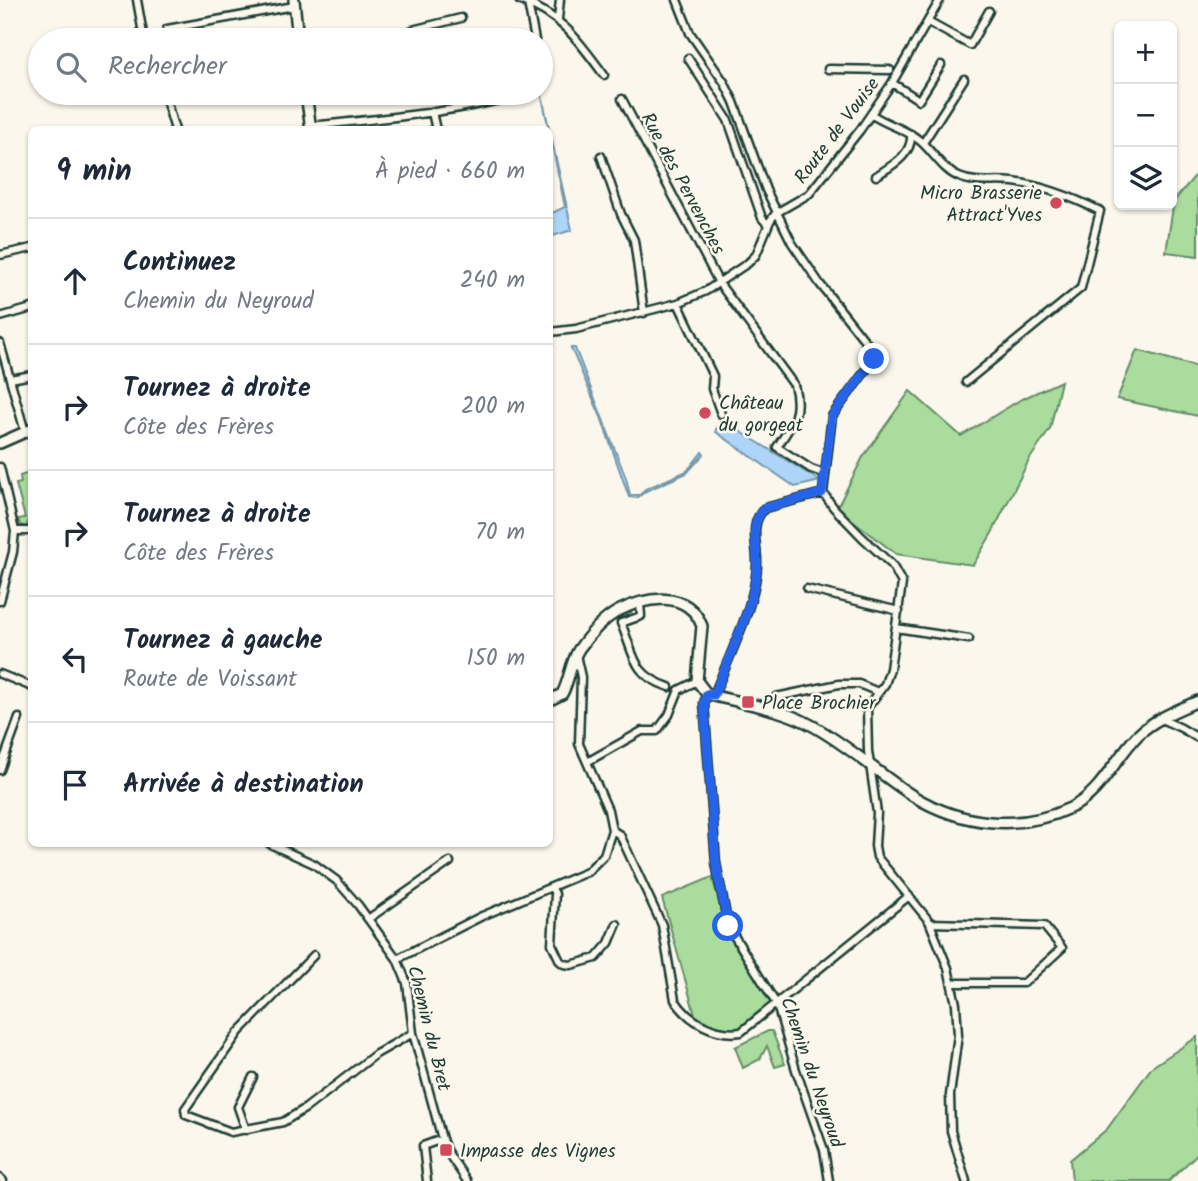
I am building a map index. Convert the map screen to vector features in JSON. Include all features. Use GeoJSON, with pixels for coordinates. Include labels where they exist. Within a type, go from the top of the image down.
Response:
{"type":"FeatureCollection","features":[{"type":"Feature","properties":{"kind":"main road"},"geometry":{"type":"LineString","coordinates":[[294,3],[297,28]]}},
{"type":"Feature","properties":{"kind":"main road"},"geometry":{"type":"LineString","coordinates":[[308,105],[311,126]]}},
{"type":"Feature","properties":{"kind":"main road"},"geometry":{"type":"LineString","coordinates":[[0,443],[28,431]]}},
{"type":"Feature","properties":{"kind":"main road"},"geometry":{"type":"LineString","coordinates":[[553,698],[562,694],[576,655],[591,634],[610,617],[627,607],[674,598],[700,621],[702,632],[697,681],[708,693],[768,707],[813,726],[914,796],[945,810],[983,822],[1025,823],[1056,814],[1081,802],[1139,734],[1161,719],[1198,701]]}},
{"type":"Feature","properties":{"kind":"street"},"geometry":{"type":"LineString","coordinates":[[137,0],[142,28]]}},
{"type":"Feature","properties":{"kind":"street"},"geometry":{"type":"LineString","coordinates":[[519,0],[558,19],[576,37],[604,75]]}},
{"type":"Feature","properties":{"kind":"street"},"geometry":{"type":"LineString","coordinates":[[558,19],[559,0]]}},
{"type":"Feature","properties":{"kind":"street"},"geometry":{"type":"LineString","coordinates":[[677,0],[690,33],[724,82],[734,102],[776,212],[805,264],[869,342],[874,353],[870,366],[839,402],[832,416],[822,493],[852,528],[892,565],[902,583],[890,669],[885,684],[867,708],[870,766],[877,813],[875,846],[877,857],[930,923],[948,968],[958,1035],[950,1095],[951,1131],[967,1181]]}},
{"type":"Feature","properties":{"kind":"street","name":"Route de Vouise"},"geometry":{"type":"LineString","coordinates":[[553,332],[576,329],[678,303],[719,283],[748,263],[756,255],[776,212],[809,194],[833,167],[892,83],[940,0]]}},
{"type":"Feature","properties":{"kind":"street"},"geometry":{"type":"LineString","coordinates":[[172,28],[294,3]]}},
{"type":"Feature","properties":{"kind":"street"},"geometry":{"type":"LineString","coordinates":[[528,3],[533,28]]}},
{"type":"Feature","properties":{"kind":"street"},"geometry":{"type":"LineString","coordinates":[[928,22],[970,45],[989,11]]}},
{"type":"Feature","properties":{"kind":"street"},"geometry":{"type":"LineString","coordinates":[[420,28],[461,18]]}},
{"type":"Feature","properties":{"kind":"street"},"geometry":{"type":"LineString","coordinates":[[688,58],[728,120],[762,218],[768,225]]}},
{"type":"Feature","properties":{"kind":"street"},"geometry":{"type":"LineString","coordinates":[[892,83],[919,100],[941,65]]}},
{"type":"Feature","properties":{"kind":"street"},"geometry":{"type":"LineString","coordinates":[[828,69],[890,70]]}},
{"type":"Feature","properties":{"kind":"street"},"geometry":{"type":"LineString","coordinates":[[923,143],[964,79]]}},
{"type":"Feature","properties":{"kind":"street","name":"Rue des Pervenches"},"geometry":{"type":"LineString","coordinates":[[622,99],[719,283],[794,385],[798,401],[796,416],[777,447],[811,469],[825,474]]}},
{"type":"Feature","properties":{"kind":"street"},"geometry":{"type":"LineString","coordinates":[[167,105],[173,126]]}},
{"type":"Feature","properties":{"kind":"street"},"geometry":{"type":"LineString","coordinates":[[326,126],[475,105]]}},
{"type":"Feature","properties":{"kind":"street"},"geometry":{"type":"LineString","coordinates":[[432,112],[435,126]]}},
{"type":"Feature","properties":{"kind":"street"},"geometry":{"type":"LineString","coordinates":[[871,114],[911,134],[956,176],[968,180],[1007,181],[1042,188],[1078,200],[1100,211],[1081,288],[966,382]]}},
{"type":"Feature","properties":{"kind":"street"},"geometry":{"type":"LineString","coordinates":[[876,176],[903,156],[911,145],[911,134]]}},
{"type":"Feature","properties":{"kind":"street"},"geometry":{"type":"LineString","coordinates":[[601,156],[621,214],[634,240],[644,313]]}},
{"type":"Feature","properties":{"kind":"street"},"geometry":{"type":"LineString","coordinates":[[0,255],[28,249]]}},
{"type":"Feature","properties":{"kind":"street"},"geometry":{"type":"LineString","coordinates":[[678,303],[713,376],[712,389],[721,414]]}},
{"type":"Feature","properties":{"kind":"street"},"geometry":{"type":"LineString","coordinates":[[0,317],[28,309]]}},
{"type":"Feature","properties":{"kind":"street"},"geometry":{"type":"LineString","coordinates":[[0,346],[28,431]]}},
{"type":"Feature","properties":{"kind":"street"},"geometry":{"type":"LineString","coordinates":[[10,379],[28,376]]}},
{"type":"Feature","properties":{"kind":"street"},"geometry":{"type":"LineString","coordinates":[[0,467],[15,531],[13,552],[0,601]]}},
{"type":"Feature","properties":{"kind":"street","name":"Chemin du Neyroud"},"geometry":{"type":"LineString","coordinates":[[822,493],[765,508],[758,514],[755,521],[758,566],[749,604],[704,703],[711,819],[728,926],[777,1006],[824,1150],[829,1181]]}},
{"type":"Feature","properties":{"kind":"street"},"geometry":{"type":"LineString","coordinates":[[15,531],[28,531]]}},
{"type":"Feature","properties":{"kind":"street"},"geometry":{"type":"LineString","coordinates":[[807,589],[899,611]]}},
{"type":"Feature","properties":{"kind":"street"},"geometry":{"type":"LineString","coordinates":[[640,604],[641,616],[621,623],[640,671],[649,680],[669,687]]}},
{"type":"Feature","properties":{"kind":"street"},"geometry":{"type":"LineString","coordinates":[[896,628],[969,639]]}},
{"type":"Feature","properties":{"kind":"street"},"geometry":{"type":"LineString","coordinates":[[397,960],[482,916],[593,868],[604,855],[612,830],[608,810],[579,744],[581,677],[576,655]]}},
{"type":"Feature","properties":{"kind":"street"},"geometry":{"type":"LineString","coordinates":[[0,674],[28,685]]}},
{"type":"Feature","properties":{"kind":"street"},"geometry":{"type":"LineString","coordinates":[[587,762],[642,731],[657,731],[669,715],[679,690],[697,681]]}},
{"type":"Feature","properties":{"kind":"street"},"geometry":{"type":"LineString","coordinates":[[768,707],[776,697],[839,684],[859,684],[878,692]]}},
{"type":"Feature","properties":{"kind":"street"},"geometry":{"type":"LineString","coordinates":[[0,770],[20,722],[19,718]]}},
{"type":"Feature","properties":{"kind":"street"},"geometry":{"type":"LineString","coordinates":[[1161,719],[1198,738]]}},
{"type":"Feature","properties":{"kind":"street"},"geometry":{"type":"LineString","coordinates":[[612,830],[620,835],[662,925],[676,1000],[682,1011],[692,1020],[730,1034],[741,1032],[777,1006],[909,896]]}},
{"type":"Feature","properties":{"kind":"street","name":"Chemin du Bret"},"geometry":{"type":"LineString","coordinates":[[277,847],[314,863],[344,888],[397,960],[407,983],[413,1033],[442,1139],[446,1150],[467,1181]]}},
{"type":"Feature","properties":{"kind":"street"},"geometry":{"type":"LineString","coordinates":[[368,919],[450,862]]}},
{"type":"Feature","properties":{"kind":"street"},"geometry":{"type":"LineString","coordinates":[[552,888],[555,894],[552,944],[564,964],[571,965],[596,958],[609,943],[617,924]]}},
{"type":"Feature","properties":{"kind":"street"},"geometry":{"type":"LineString","coordinates":[[930,923],[1044,926],[1062,948],[1024,983],[951,983]]}},
{"type":"Feature","properties":{"kind":"street"},"geometry":{"type":"LineString","coordinates":[[314,955],[239,1032],[184,1111],[186,1115],[231,1132],[283,1122],[306,1108],[376,1054],[413,1033]]}},
{"type":"Feature","properties":{"kind":"street"},"geometry":{"type":"LineString","coordinates":[[246,1130],[238,1107],[253,1077]]}},
{"type":"Feature","properties":{"kind":"street"},"geometry":{"type":"LineString","coordinates":[[427,1181],[423,1146],[442,1139]]}},
{"type":"Feature","properties":{"kind":"green space"},"geometry":{"type":"Polygon","coordinates":[[[1198,172],[1198,256],[1166,252],[1173,210],[1177,210],[1177,197],[1198,172]]]}},
{"type":"Feature","properties":{"kind":"green space"},"geometry":{"type":"Polygon","coordinates":[[[1137,350],[1198,367],[1198,416],[1117,399],[1137,350]]]}},
{"type":"Feature","properties":{"kind":"green space"},"geometry":{"type":"Polygon","coordinates":[[[1061,381],[1050,429],[1029,460],[973,565],[896,554],[837,508],[863,457],[910,391],[961,436],[1020,400],[1061,381]]]}},
{"type":"Feature","properties":{"kind":"green space"},"geometry":{"type":"Polygon","coordinates":[[[28,473],[26,527],[20,525],[18,519],[25,518],[16,484],[21,483],[20,476],[28,473]]]}},
{"type":"Feature","properties":{"kind":"green space"},"geometry":{"type":"Polygon","coordinates":[[[712,877],[726,927],[772,1002],[739,1029],[728,1030],[696,1018],[662,898],[712,877]]]}},
{"type":"Feature","properties":{"kind":"green space"},"geometry":{"type":"Polygon","coordinates":[[[772,1031],[785,1064],[775,1067],[767,1046],[760,1059],[743,1068],[735,1047],[772,1031]]]}},
{"type":"Feature","properties":{"kind":"green space"},"geometry":{"type":"Polygon","coordinates":[[[1197,1037],[1198,1153],[1169,1181],[1072,1181],[1070,1160],[1107,1129],[1152,1067],[1197,1037]]]}},
{"type":"Feature","properties":{"kind":"water"},"geometry":{"type":"Polygon","coordinates":[[[553,145],[572,230],[553,236],[553,213],[565,207],[553,145]]]}},
{"type":"Feature","properties":{"kind":"water"},"geometry":{"type":"Polygon","coordinates":[[[571,348],[575,348],[626,478],[630,495],[640,495],[645,489],[687,471],[702,452],[704,454],[687,473],[646,491],[637,498],[629,497],[601,417],[571,348]]]}},
{"type":"Feature","properties":{"kind":"water"},"geometry":{"type":"Polygon","coordinates":[[[724,422],[820,481],[795,487],[716,432],[724,422]]]}},
{"type":"Feature","properties":{"kind":"place","name":"Micro Brasserie Attract'Yves"},"geometry":{"type":"Point","coordinates":[1056,203]}},
{"type":"Feature","properties":{"kind":"place","name":"Château du gorgeat"},"geometry":{"type":"Point","coordinates":[705,413]}},
{"type":"Feature","properties":{"kind":"place","name":"Place Brochier"},"geometry":{"type":"Point","coordinates":[748,702]}},
{"type":"Feature","properties":{"kind":"place","name":"Impasse des Vignes"},"geometry":{"type":"Point","coordinates":[446,1150]}},
{"type":"Feature","properties":{"kind":"route"},"geometry":{"type":"LineString","coordinates":[[728,926],[711,819],[704,703],[707,694],[714,695],[749,604],[758,566],[755,537],[758,514],[765,508],[822,493],[832,416],[839,402],[874,359]]}}]}
